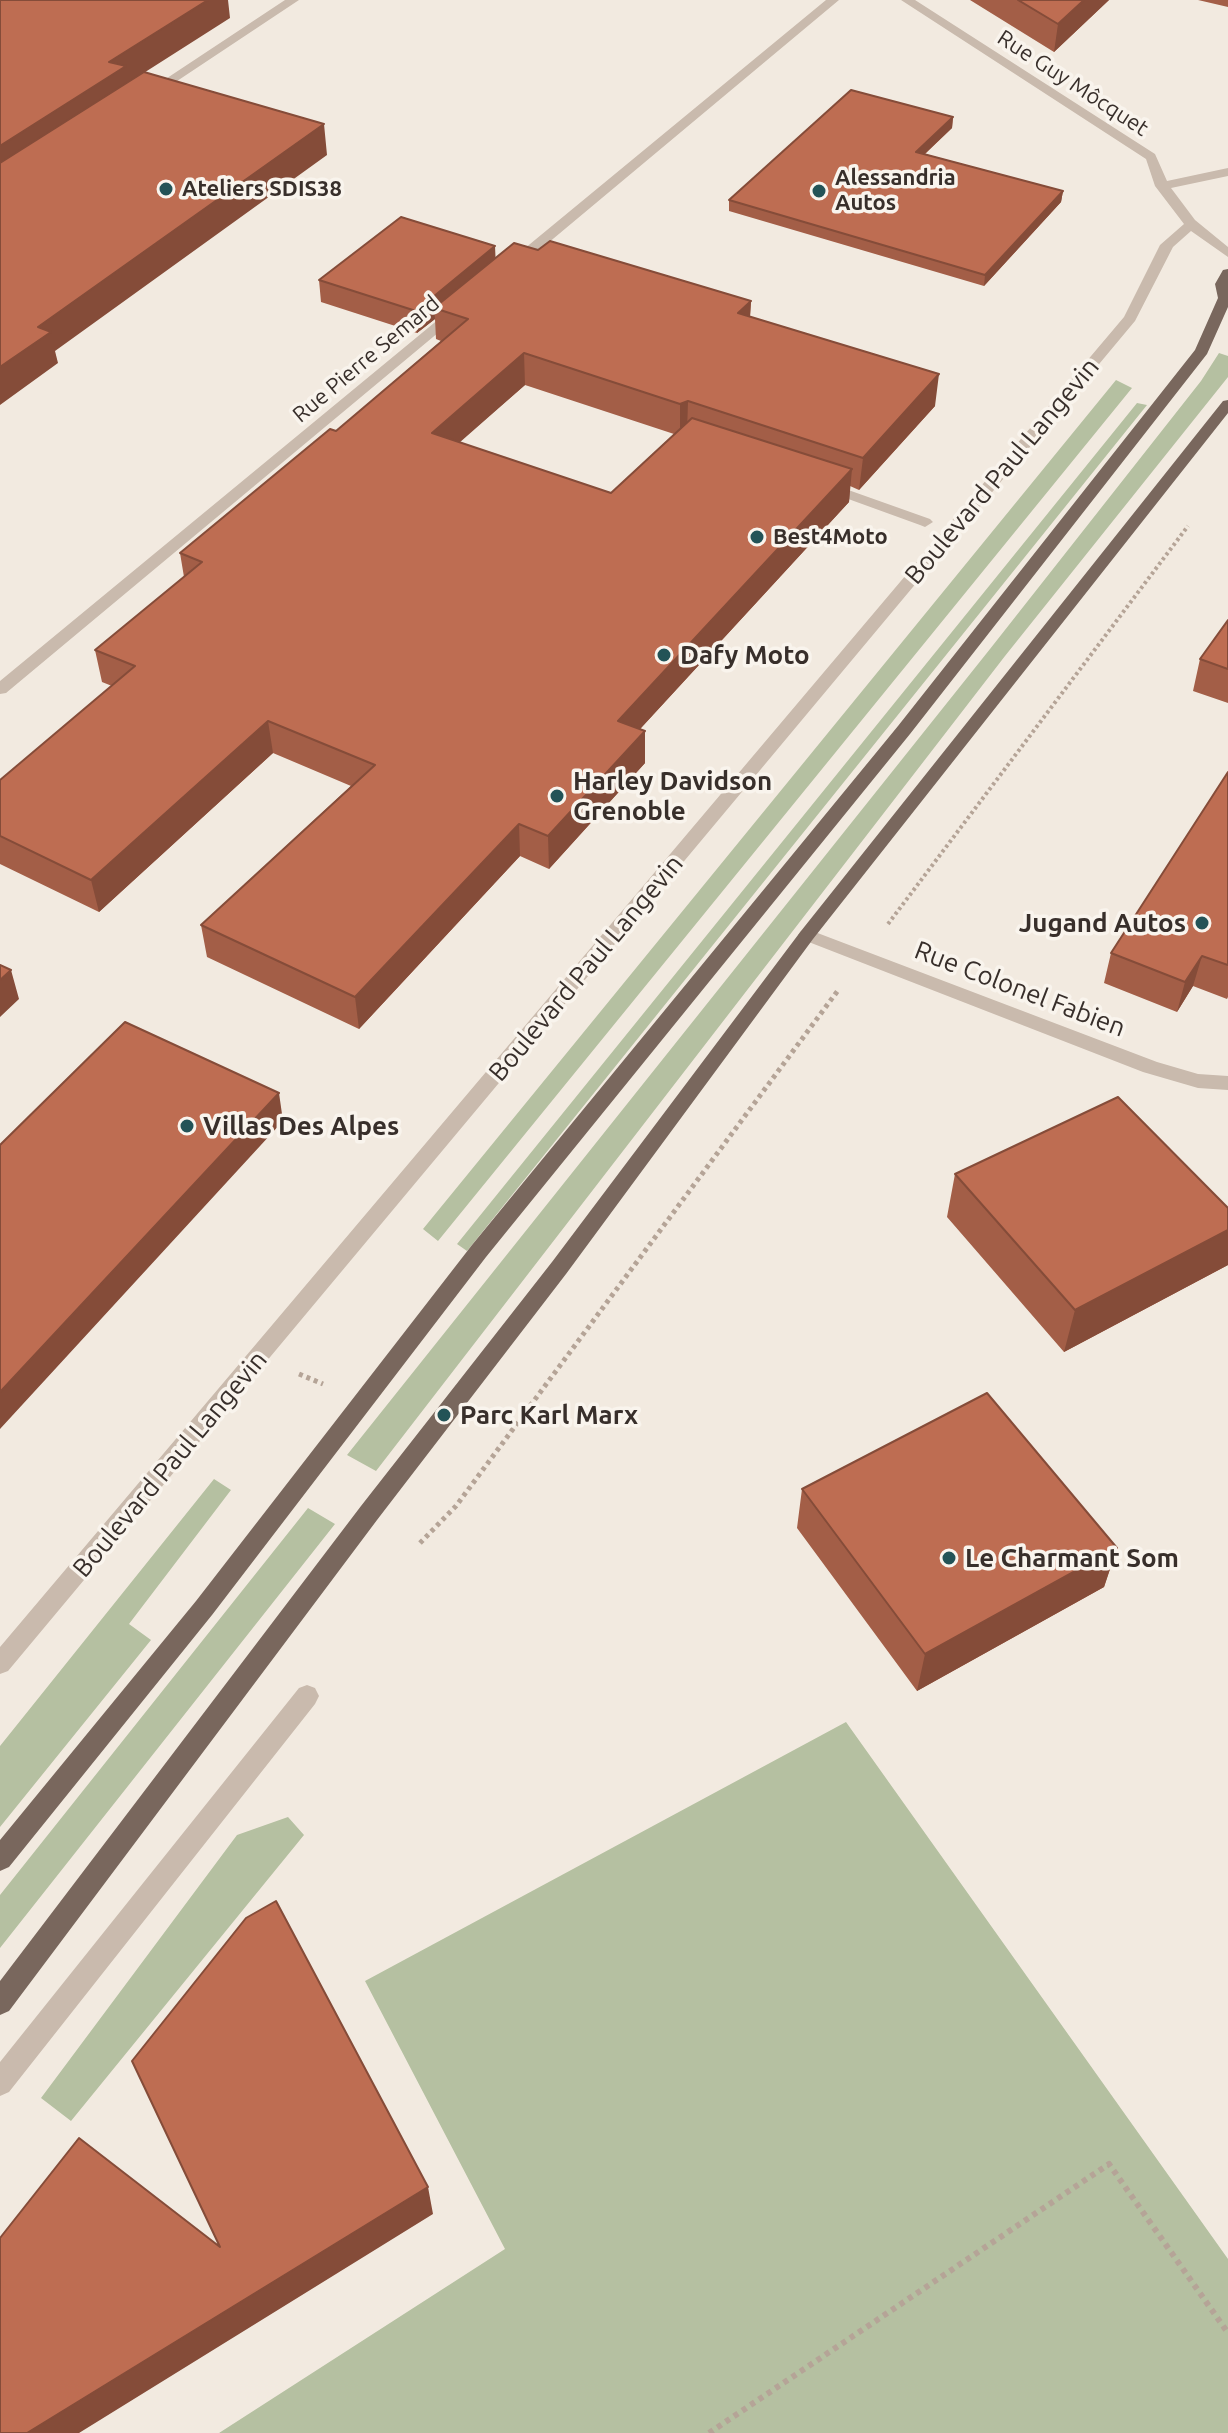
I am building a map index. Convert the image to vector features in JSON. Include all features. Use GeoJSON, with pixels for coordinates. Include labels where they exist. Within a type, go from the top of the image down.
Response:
{"type":"FeatureCollection","features":[{"type":"Feature","properties":{"kind":"main road"},"geometry":{"type":"LineString","coordinates":[[0,1859],[213,1596],[479,1251],[904,730],[1202,351],[1227,299],[1222,284],[1228,273]]}},
{"type":"Feature","properties":{"kind":"main road"},"geometry":{"type":"LineString","coordinates":[[0,2002],[559,1268],[807,935],[1228,404]]}},
{"type":"Feature","properties":{"kind":"street"},"geometry":{"type":"LineString","coordinates":[[132,105],[293,0]]}},
{"type":"Feature","properties":{"kind":"street"},"geometry":{"type":"LineString","coordinates":[[501,275],[833,0]]}},
{"type":"Feature","properties":{"kind":"street","name":"Rue Guy Môcquet"},"geometry":{"type":"LineString","coordinates":[[907,0],[1151,157],[1161,186],[1189,226],[1228,253]]}},
{"type":"Feature","properties":{"kind":"street"},"geometry":{"type":"LineString","coordinates":[[1161,186],[1228,172]]}},
{"type":"Feature","properties":{"kind":"street","name":"Boulevard Paul Langevin"},"geometry":{"type":"LineString","coordinates":[[0,1664],[1130,318],[1167,245],[1189,226]]}},
{"type":"Feature","properties":{"kind":"street","name":"Rue Pierre Semard"},"geometry":{"type":"LineString","coordinates":[[0,689],[465,305]]}},
{"type":"Feature","properties":{"kind":"street"},"geometry":{"type":"LineString","coordinates":[[807,480],[925,522]]}},
{"type":"Feature","properties":{"kind":"street","name":"Rue Colonel Fabien"},"geometry":{"type":"LineString","coordinates":[[807,935],[1150,1067],[1222,1084],[1228,1067]]}},
{"type":"Feature","properties":{"kind":"street"},"geometry":{"type":"LineString","coordinates":[[0,2083],[307,1696]]}},
{"type":"Feature","properties":{"kind":"path"},"geometry":{"type":"LineString","coordinates":[[420,1543],[456,1506],[1189,524]]}},
{"type":"Feature","properties":{"kind":"path"},"geometry":{"type":"LineString","coordinates":[[709,2433],[1109,2164],[1228,2333]]}},
{"type":"Feature","properties":{"kind":"green space"},"geometry":{"type":"Polygon","coordinates":[[[1219,353],[1228,356],[1228,377],[1005,656],[376,1471],[347,1455],[990,649],[1201,381],[1219,353]]]}},
{"type":"Feature","properties":{"kind":"green space"},"geometry":{"type":"Polygon","coordinates":[[[1116,380],[1132,388],[438,1241],[423,1229],[1116,380]]]}},
{"type":"Feature","properties":{"kind":"green space"},"geometry":{"type":"Polygon","coordinates":[[[1137,403],[1147,405],[467,1251],[457,1244],[1137,403]]]}},
{"type":"Feature","properties":{"kind":"green space"},"geometry":{"type":"Polygon","coordinates":[[[214,1479],[231,1490],[129,1624],[151,1640],[0,1827],[0,1746],[214,1479]]]}},
{"type":"Feature","properties":{"kind":"green space"},"geometry":{"type":"Polygon","coordinates":[[[308,1508],[335,1524],[0,1948],[0,1895],[308,1508]]]}},
{"type":"Feature","properties":{"kind":"green space"},"geometry":{"type":"Polygon","coordinates":[[[846,1722],[1228,2259],[1228,2433],[219,2433],[505,2249],[365,1981],[846,1722]]]}},
{"type":"Feature","properties":{"kind":"green space"},"geometry":{"type":"Polygon","coordinates":[[[288,1817],[304,1835],[71,2121],[41,2098],[237,1835],[288,1817]]]}},
{"type":"Feature","properties":{"kind":"building"},"geometry":{"type":"Polygon","coordinates":[[[0,0],[208,0],[109,62],[126,66],[0,146],[0,0]]]}},
{"type":"Feature","properties":{"kind":"building"},"geometry":{"type":"Polygon","coordinates":[[[1018,0],[1084,0],[1058,24],[1018,0]]]}},
{"type":"Feature","properties":{"kind":"building","name":"Ateliers SDIS38"},"geometry":{"type":"Polygon","coordinates":[[[144,72],[324,124],[38,327],[51,332],[0,367],[0,163],[144,72]]]}},
{"type":"Feature","properties":{"kind":"building","name":"Alessandria Autos"},"geometry":{"type":"Polygon","coordinates":[[[851,90],[953,117],[916,152],[1063,191],[985,275],[729,200],[851,90]]]}},
{"type":"Feature","properties":{"kind":"building"},"geometry":{"type":"Polygon","coordinates":[[[401,217],[495,246],[416,311],[319,280],[401,217]]]}},
{"type":"Feature","properties":{"kind":"building"},"geometry":{"type":"Polygon","coordinates":[[[550,241],[751,301],[738,313],[939,374],[863,458],[688,401],[680,404],[524,353],[432,433],[611,493],[692,418],[852,469],[618,721],[645,731],[548,836],[519,824],[355,997],[201,925],[375,765],[268,721],[91,880],[0,836],[0,780],[135,666],[95,650],[202,562],[180,553],[330,429],[336,431],[468,319],[434,308],[514,243],[538,250],[550,241]]]}},
{"type":"Feature","properties":{"kind":"building"},"geometry":{"type":"Polygon","coordinates":[[[1228,620],[1228,669],[1200,659],[1228,620]]]}},
{"type":"Feature","properties":{"kind":"building"},"geometry":{"type":"Polygon","coordinates":[[[1228,772],[1228,965],[1202,956],[1185,982],[1111,953],[1228,772]]]}},
{"type":"Feature","properties":{"kind":"building"},"geometry":{"type":"Polygon","coordinates":[[[0,965],[11,970],[0,980],[0,965]]]}},
{"type":"Feature","properties":{"kind":"building"},"geometry":{"type":"Polygon","coordinates":[[[125,1022],[279,1093],[0,1392],[0,1145],[125,1022]]]}},
{"type":"Feature","properties":{"kind":"building"},"geometry":{"type":"Polygon","coordinates":[[[1118,1097],[1228,1208],[1228,1230],[1075,1310],[955,1174],[1118,1097]]]}},
{"type":"Feature","properties":{"kind":"building","name":"Le Charmant Som"},"geometry":{"type":"Polygon","coordinates":[[[987,1393],[1117,1548],[925,1654],[802,1489],[987,1393]]]}},
{"type":"Feature","properties":{"kind":"building"},"geometry":{"type":"Polygon","coordinates":[[[276,1901],[428,2187],[27,2433],[0,2433],[0,2238],[79,2138],[220,2247],[132,2061],[246,1918],[276,1901]]]}},
{"type":"Feature","properties":{"kind":"place","name":"Ateliers SDIS38"},"geometry":{"type":"Point","coordinates":[166,189]}},
{"type":"Feature","properties":{"kind":"place","name":"Alessandria Autos"},"geometry":{"type":"Point","coordinates":[819,191]}},
{"type":"Feature","properties":{"kind":"place","name":"Best4Moto"},"geometry":{"type":"Point","coordinates":[757,537]}},
{"type":"Feature","properties":{"kind":"place","name":"Dafy Moto"},"geometry":{"type":"Point","coordinates":[664,655]}},
{"type":"Feature","properties":{"kind":"place","name":"Harley Davidson Grenoble"},"geometry":{"type":"Point","coordinates":[557,796]}},
{"type":"Feature","properties":{"kind":"place","name":"Jugand Autos"},"geometry":{"type":"Point","coordinates":[1202,923]}},
{"type":"Feature","properties":{"kind":"place","name":"Villas Des Alpes"},"geometry":{"type":"Point","coordinates":[187,1126]}},
{"type":"Feature","properties":{"kind":"place","name":"Parc Karl Marx"},"geometry":{"type":"Point","coordinates":[444,1415]}},
{"type":"Feature","properties":{"kind":"place","name":"Le Charmant Som"},"geometry":{"type":"Point","coordinates":[949,1558]}}]}
